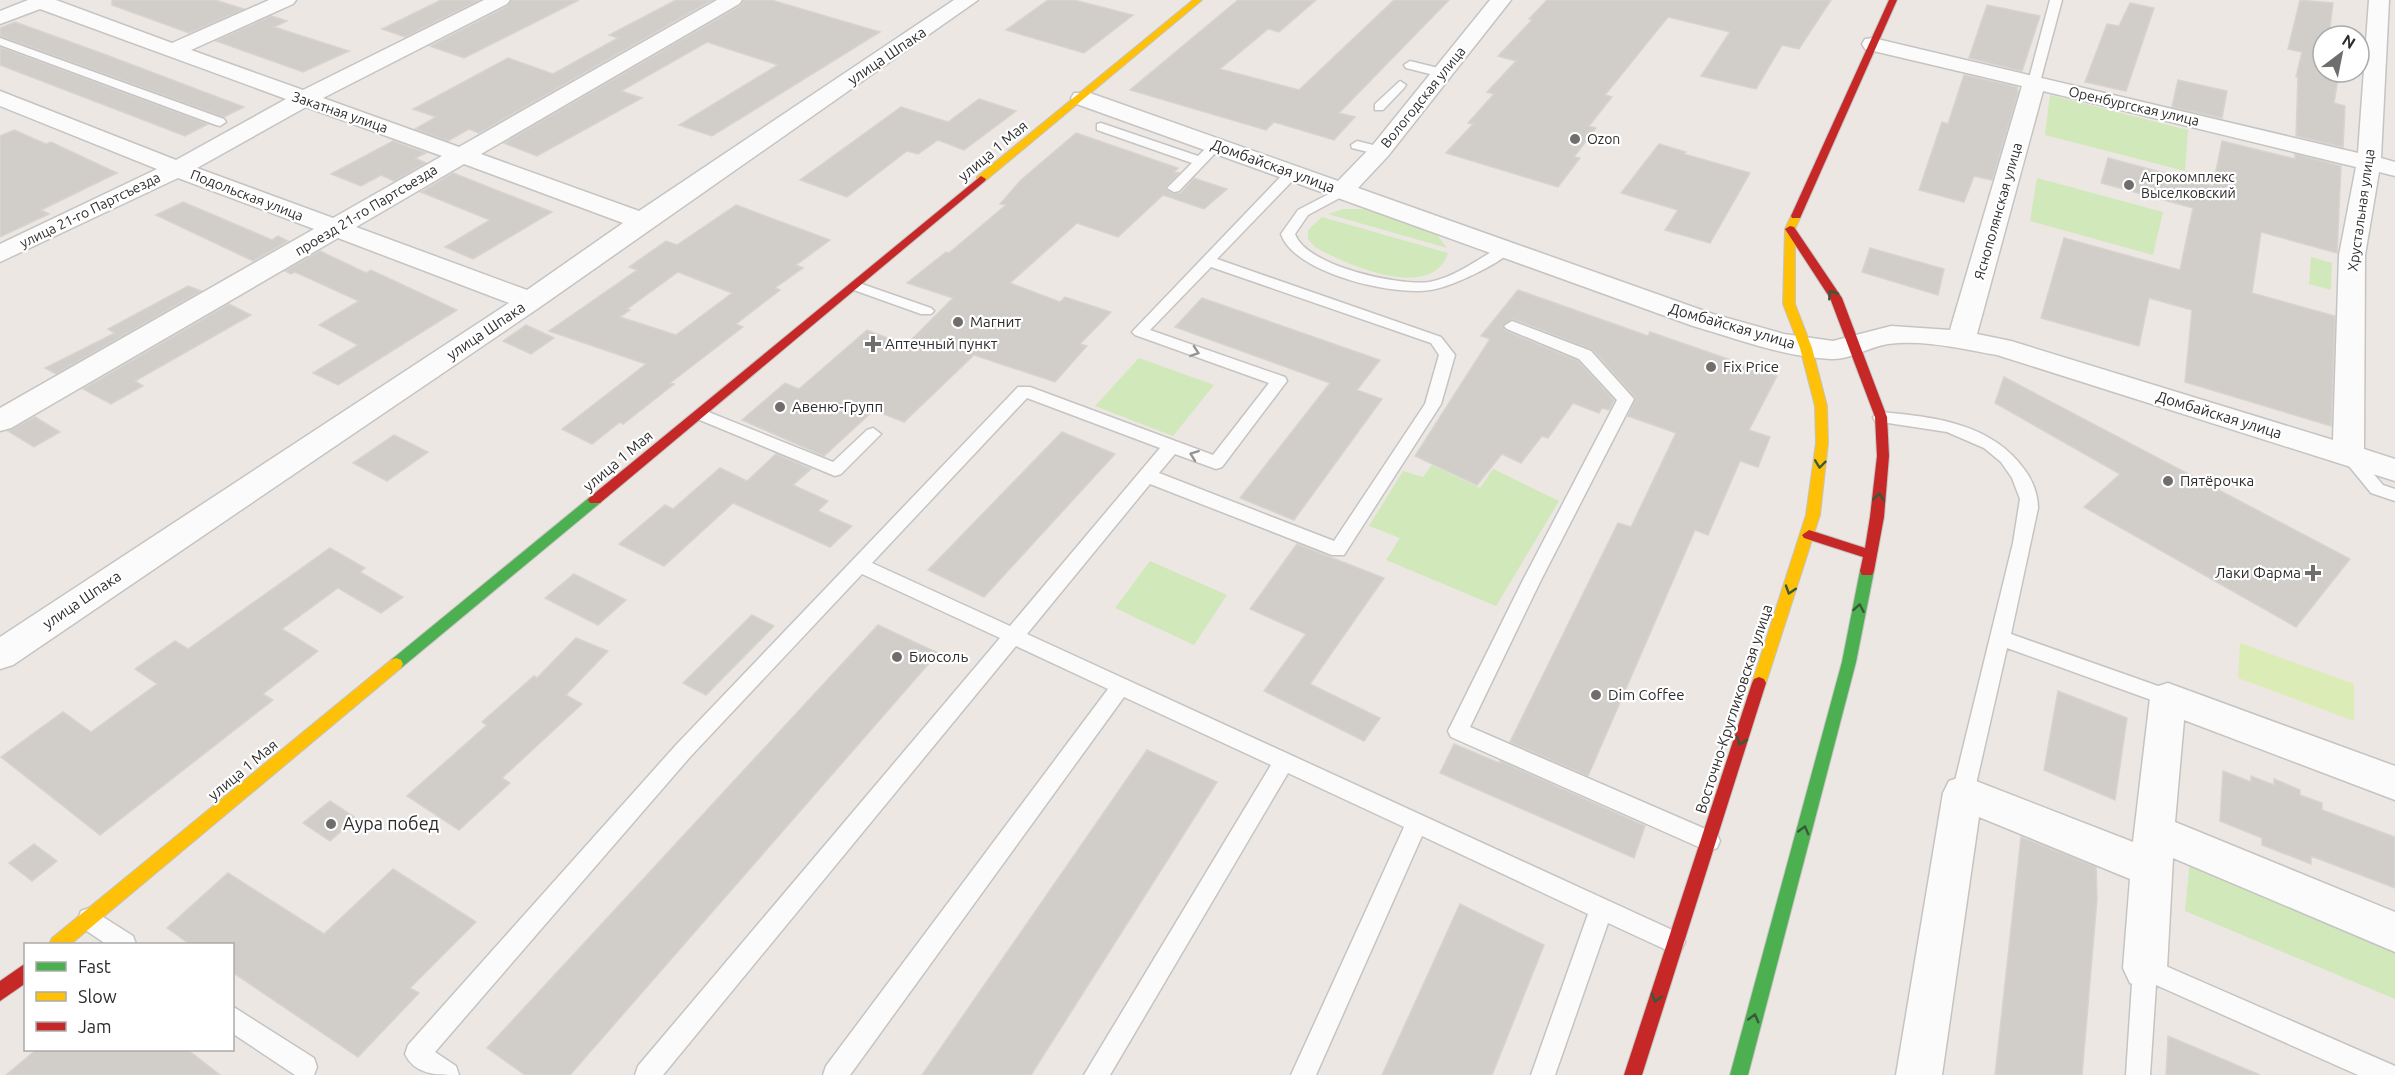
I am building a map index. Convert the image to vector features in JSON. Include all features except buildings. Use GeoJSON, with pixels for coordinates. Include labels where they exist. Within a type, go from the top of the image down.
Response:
{"type":"FeatureCollection","features":[{"type":"Feature","properties":{"kind":"street"},"geometry":{"type":"LineString","coordinates":[[171,51],[285,0]]}},
{"type":"Feature","properties":{"kind":"street","name":"улица 21-го Партсъезда"},"geometry":{"type":"LineString","coordinates":[[0,254],[177,169],[303,99],[500,0]]}},
{"type":"Feature","properties":{"kind":"street","name":"проезд 21-го Партсъезда"},"geometry":{"type":"LineString","coordinates":[[0,421],[336,229],[461,153],[732,0]]}},
{"type":"Feature","properties":{"kind":"street","name":"улица Шпака"},"geometry":{"type":"LineString","coordinates":[[0,655],[530,301],[642,221],[968,0]]}},
{"type":"Feature","properties":{"kind":"street","name":"улица 1 Мая"},"geometry":{"type":"LineString","coordinates":[[60,943],[856,286],[1196,0]]}},
{"type":"Feature","properties":{"kind":"street","name":"Вологодская улица"},"geometry":{"type":"LineString","coordinates":[[1342,191],[1380,151],[1501,0]]}},
{"type":"Feature","properties":{"kind":"street"},"geometry":{"type":"LineString","coordinates":[[1703,320],[1742,322],[1768,316],[1789,304],[1790,229],[1893,0]]}},
{"type":"Feature","properties":{"kind":"street","name":"Хрустальная улица"},"geometry":{"type":"LineString","coordinates":[[2348,455],[2352,255],[2369,162],[2379,0]]}},
{"type":"Feature","properties":{"kind":"street"},"geometry":{"type":"LineString","coordinates":[[0,18],[43,1]]}},
{"type":"Feature","properties":{"kind":"street","name":"Закатная улица"},"geometry":{"type":"LineString","coordinates":[[43,1],[171,51],[461,153],[642,221]]}},
{"type":"Feature","properties":{"kind":"street","name":"Оренбургская улица"},"geometry":{"type":"LineString","coordinates":[[1873,44],[2395,169]]}},
{"type":"Feature","properties":{"kind":"street","name":"Яснополянская улица"},"geometry":{"type":"LineString","coordinates":[[1961,339],[2034,82]]}},
{"type":"Feature","properties":{"kind":"street","name":"Подольская улица"},"geometry":{"type":"LineString","coordinates":[[0,98],[177,169],[530,301]]}},
{"type":"Feature","properties":{"kind":"street","name":"Домбайская улица"},"geometry":{"type":"LineString","coordinates":[[1082,98],[1208,154],[1292,173],[1703,320],[1806,348],[1854,348],[1888,335],[1961,339],[2001,347],[2395,470]]}},
{"type":"Feature","properties":{"kind":"street"},"geometry":{"type":"LineString","coordinates":[[8,123],[33,112]]}},
{"type":"Feature","properties":{"kind":"street"},"geometry":{"type":"LineString","coordinates":[[1739,1075],[1849,662],[1868,554],[1877,517],[1883,456],[1881,417],[1836,298],[1790,229]]}},
{"type":"Feature","properties":{"kind":"street","name":"Восточно-Кругликовская улица"},"geometry":{"type":"LineString","coordinates":[[1633,1075],[1673,942],[1709,841],[1809,535],[1822,443],[1821,406],[1806,348],[1789,304]]}},
{"type":"Feature","properties":{"kind":"street"},"geometry":{"type":"LineString","coordinates":[[1809,535],[1868,554]]}},
{"type":"Feature","properties":{"kind":"street"},"geometry":{"type":"LineString","coordinates":[[2145,968],[2152,850],[2169,698],[2395,783]]}},
{"type":"Feature","properties":{"kind":"street"},"geometry":{"type":"LineString","coordinates":[[1919,1075],[1963,794],[2152,850],[2395,932]]}},
{"type":"Feature","properties":{"kind":"street"},"geometry":{"type":"LineString","coordinates":[[0,992],[24,973]]}},
{"type":"Feature","properties":{"kind":"lane"},"geometry":{"type":"LineString","coordinates":[[2034,82],[2056,0]]}},
{"type":"Feature","properties":{"kind":"lane"},"geometry":{"type":"LineString","coordinates":[[0,41],[220,122]]}},
{"type":"Feature","properties":{"kind":"lane"},"geometry":{"type":"LineString","coordinates":[[1420,53],[1408,68],[1442,73]]}},
{"type":"Feature","properties":{"kind":"lane"},"geometry":{"type":"LineString","coordinates":[[1379,108],[1396,89],[1420,101]]}},
{"type":"Feature","properties":{"kind":"lane"},"geometry":{"type":"LineString","coordinates":[[1101,127],[1208,154]]}},
{"type":"Feature","properties":{"kind":"lane"},"geometry":{"type":"LineString","coordinates":[[1357,145],[1380,151]]}},
{"type":"Feature","properties":{"kind":"lane"},"geometry":{"type":"LineString","coordinates":[[1174,188],[1208,154]]}},
{"type":"Feature","properties":{"kind":"lane"},"geometry":{"type":"LineString","coordinates":[[447,1075],[417,1053],[683,751],[1024,391],[1216,463],[1279,381],[1140,332],[1292,173]]}},
{"type":"Feature","properties":{"kind":"lane"},"geometry":{"type":"LineString","coordinates":[[1342,191],[1301,212],[1292,223],[1288,234],[1293,246],[1305,255],[1331,266],[1380,283],[1416,288],[1446,281],[1505,250]]}},
{"type":"Feature","properties":{"kind":"lane"},"geometry":{"type":"LineString","coordinates":[[1148,476],[1338,550],[1434,404],[1447,355],[1436,340],[1208,261]]}},
{"type":"Feature","properties":{"kind":"lane"},"geometry":{"type":"LineString","coordinates":[[856,286],[926,311]]}},
{"type":"Feature","properties":{"kind":"lane"},"geometry":{"type":"LineString","coordinates":[[1512,326],[1585,355],[1626,399],[1531,582],[1458,732],[1709,841]]}},
{"type":"Feature","properties":{"kind":"lane"},"geometry":{"type":"LineString","coordinates":[[701,414],[835,470],[873,434]]}},
{"type":"Feature","properties":{"kind":"lane"},"geometry":{"type":"LineString","coordinates":[[1881,417],[1960,428],[2009,456],[2030,501],[1963,794]]}},
{"type":"Feature","properties":{"kind":"lane"},"geometry":{"type":"LineString","coordinates":[[647,1075],[1171,447]]}},
{"type":"Feature","properties":{"kind":"lane"},"geometry":{"type":"LineString","coordinates":[[2348,455],[2378,489],[2395,495]]}},
{"type":"Feature","properties":{"kind":"lane"},"geometry":{"type":"LineString","coordinates":[[858,564],[1673,942]]}},
{"type":"Feature","properties":{"kind":"lane"},"geometry":{"type":"LineString","coordinates":[[2000,638],[2169,698]]}},
{"type":"Feature","properties":{"kind":"lane"},"geometry":{"type":"LineString","coordinates":[[835,1075],[1121,686]]}},
{"type":"Feature","properties":{"kind":"lane"},"geometry":{"type":"LineString","coordinates":[[1096,1075],[1284,762]]}},
{"type":"Feature","properties":{"kind":"lane"},"geometry":{"type":"LineString","coordinates":[[1303,1075],[1416,824]]}},
{"type":"Feature","properties":{"kind":"lane"},"geometry":{"type":"LineString","coordinates":[[1543,1075],[1601,909]]}},
{"type":"Feature","properties":{"kind":"lane"},"geometry":{"type":"LineString","coordinates":[[89,919],[122,943]]}},
{"type":"Feature","properties":{"kind":"lane"},"geometry":{"type":"LineString","coordinates":[[2138,1075],[2145,968],[2387,1075]]}},
{"type":"Feature","properties":{"kind":"lane"},"geometry":{"type":"LineString","coordinates":[[234,1019],[305,1067]]}},
{"type":"Feature","properties":{"kind":"green space"},"geometry":{"type":"Polygon","coordinates":[[[2050,95],[2188,130],[2185,171],[2045,135],[2050,95]]]}},
{"type":"Feature","properties":{"kind":"green space"},"geometry":{"type":"Polygon","coordinates":[[[2037,178],[2163,212],[2153,255],[2030,221],[2037,178]]]}},
{"type":"Feature","properties":{"kind":"green space"},"geometry":{"type":"Polygon","coordinates":[[[1344,209],[1365,209],[1435,232],[1447,248],[1328,214],[1344,209]]]}},
{"type":"Feature","properties":{"kind":"green space"},"geometry":{"type":"Polygon","coordinates":[[[1322,217],[1448,253],[1439,268],[1425,276],[1407,278],[1366,270],[1315,247],[1308,239],[1308,230],[1322,217]]]}},
{"type":"Feature","properties":{"kind":"green space"},"geometry":{"type":"Polygon","coordinates":[[[2311,257],[2332,263],[2331,290],[2309,284],[2311,257]]]}},
{"type":"Feature","properties":{"kind":"green space"},"geometry":{"type":"Polygon","coordinates":[[[1139,358],[1214,385],[1173,436],[1095,406],[1139,358]]]}},
{"type":"Feature","properties":{"kind":"green space"},"geometry":{"type":"Polygon","coordinates":[[[1432,465],[1480,488],[1493,469],[1559,501],[1496,606],[1386,560],[1400,538],[1369,526],[1403,471],[1423,477],[1432,465]]]}},
{"type":"Feature","properties":{"kind":"green space"},"geometry":{"type":"Polygon","coordinates":[[[1150,561],[1227,595],[1194,645],[1115,608],[1150,561]]]}},
{"type":"Feature","properties":{"kind":"green space"},"geometry":{"type":"Polygon","coordinates":[[[2240,643],[2354,684],[2354,721],[2238,678],[2240,643]]]}},
{"type":"Feature","properties":{"kind":"green space"},"geometry":{"type":"Polygon","coordinates":[[[2190,860],[2395,944],[2395,999],[2185,911],[2190,860]]]}},
{"type":"Feature","properties":{"kind":"traffic: fast"},"geometry":{"type":"LineString","coordinates":[[396,664],[595,500]]}},
{"type":"Feature","properties":{"kind":"traffic: fast"},"geometry":{"type":"LineString","coordinates":[[1739,1075],[1849,662],[1867,571]]}},
{"type":"Feature","properties":{"kind":"traffic: slow"},"geometry":{"type":"LineString","coordinates":[[981,179],[1198,0]]}},
{"type":"Feature","properties":{"kind":"traffic: slow"},"geometry":{"type":"LineString","coordinates":[[1759,683],[1813,515],[1822,443],[1821,406],[1806,348],[1789,304],[1790,229],[1796,216]]}},
{"type":"Feature","properties":{"kind":"traffic: slow"},"geometry":{"type":"LineString","coordinates":[[59,943],[396,664]]}},
{"type":"Feature","properties":{"kind":"traffic: jam"},"geometry":{"type":"LineString","coordinates":[[1796,216],[1893,0]]}},
{"type":"Feature","properties":{"kind":"traffic: jam"},"geometry":{"type":"LineString","coordinates":[[595,500],[981,179]]}},
{"type":"Feature","properties":{"kind":"traffic: jam"},"geometry":{"type":"LineString","coordinates":[[1790,229],[1836,298],[1881,417],[1883,456],[1877,517],[1867,571]]}},
{"type":"Feature","properties":{"kind":"traffic: jam"},"geometry":{"type":"LineString","coordinates":[[1809,535],[1868,554]]}},
{"type":"Feature","properties":{"kind":"traffic: jam"},"geometry":{"type":"LineString","coordinates":[[1633,1075],[1759,683]]}},
{"type":"Feature","properties":{"kind":"traffic: jam"},"geometry":{"type":"LineString","coordinates":[[0,992],[24,973]]}},
{"type":"Feature","properties":{"kind":"place","name":"Ozon"},"geometry":{"type":"Point","coordinates":[1575,139]}},
{"type":"Feature","properties":{"kind":"place","name":"Агрокомплекс Выселковский"},"geometry":{"type":"Point","coordinates":[2129,185]}},
{"type":"Feature","properties":{"kind":"place","name":"Магнит"},"geometry":{"type":"Point","coordinates":[958,322]}},
{"type":"Feature","properties":{"kind":"place","name":"Аптечный пункт"},"geometry":{"type":"Point","coordinates":[873,344]}},
{"type":"Feature","properties":{"kind":"place","name":"Fix Price"},"geometry":{"type":"Point","coordinates":[1711,367]}},
{"type":"Feature","properties":{"kind":"place","name":"Авеню-Групп"},"geometry":{"type":"Point","coordinates":[780,407]}},
{"type":"Feature","properties":{"kind":"place","name":"Пятёрочка"},"geometry":{"type":"Point","coordinates":[2168,481]}},
{"type":"Feature","properties":{"kind":"place","name":"Лаки Фарма"},"geometry":{"type":"Point","coordinates":[2313,573]}},
{"type":"Feature","properties":{"kind":"place","name":"Биосоль"},"geometry":{"type":"Point","coordinates":[897,657]}},
{"type":"Feature","properties":{"kind":"place","name":"Dim Coffee"},"geometry":{"type":"Point","coordinates":[1596,695]}},
{"type":"Feature","properties":{"kind":"place","name":"Аура побед"},"geometry":{"type":"Point","coordinates":[331,824]}}]}
